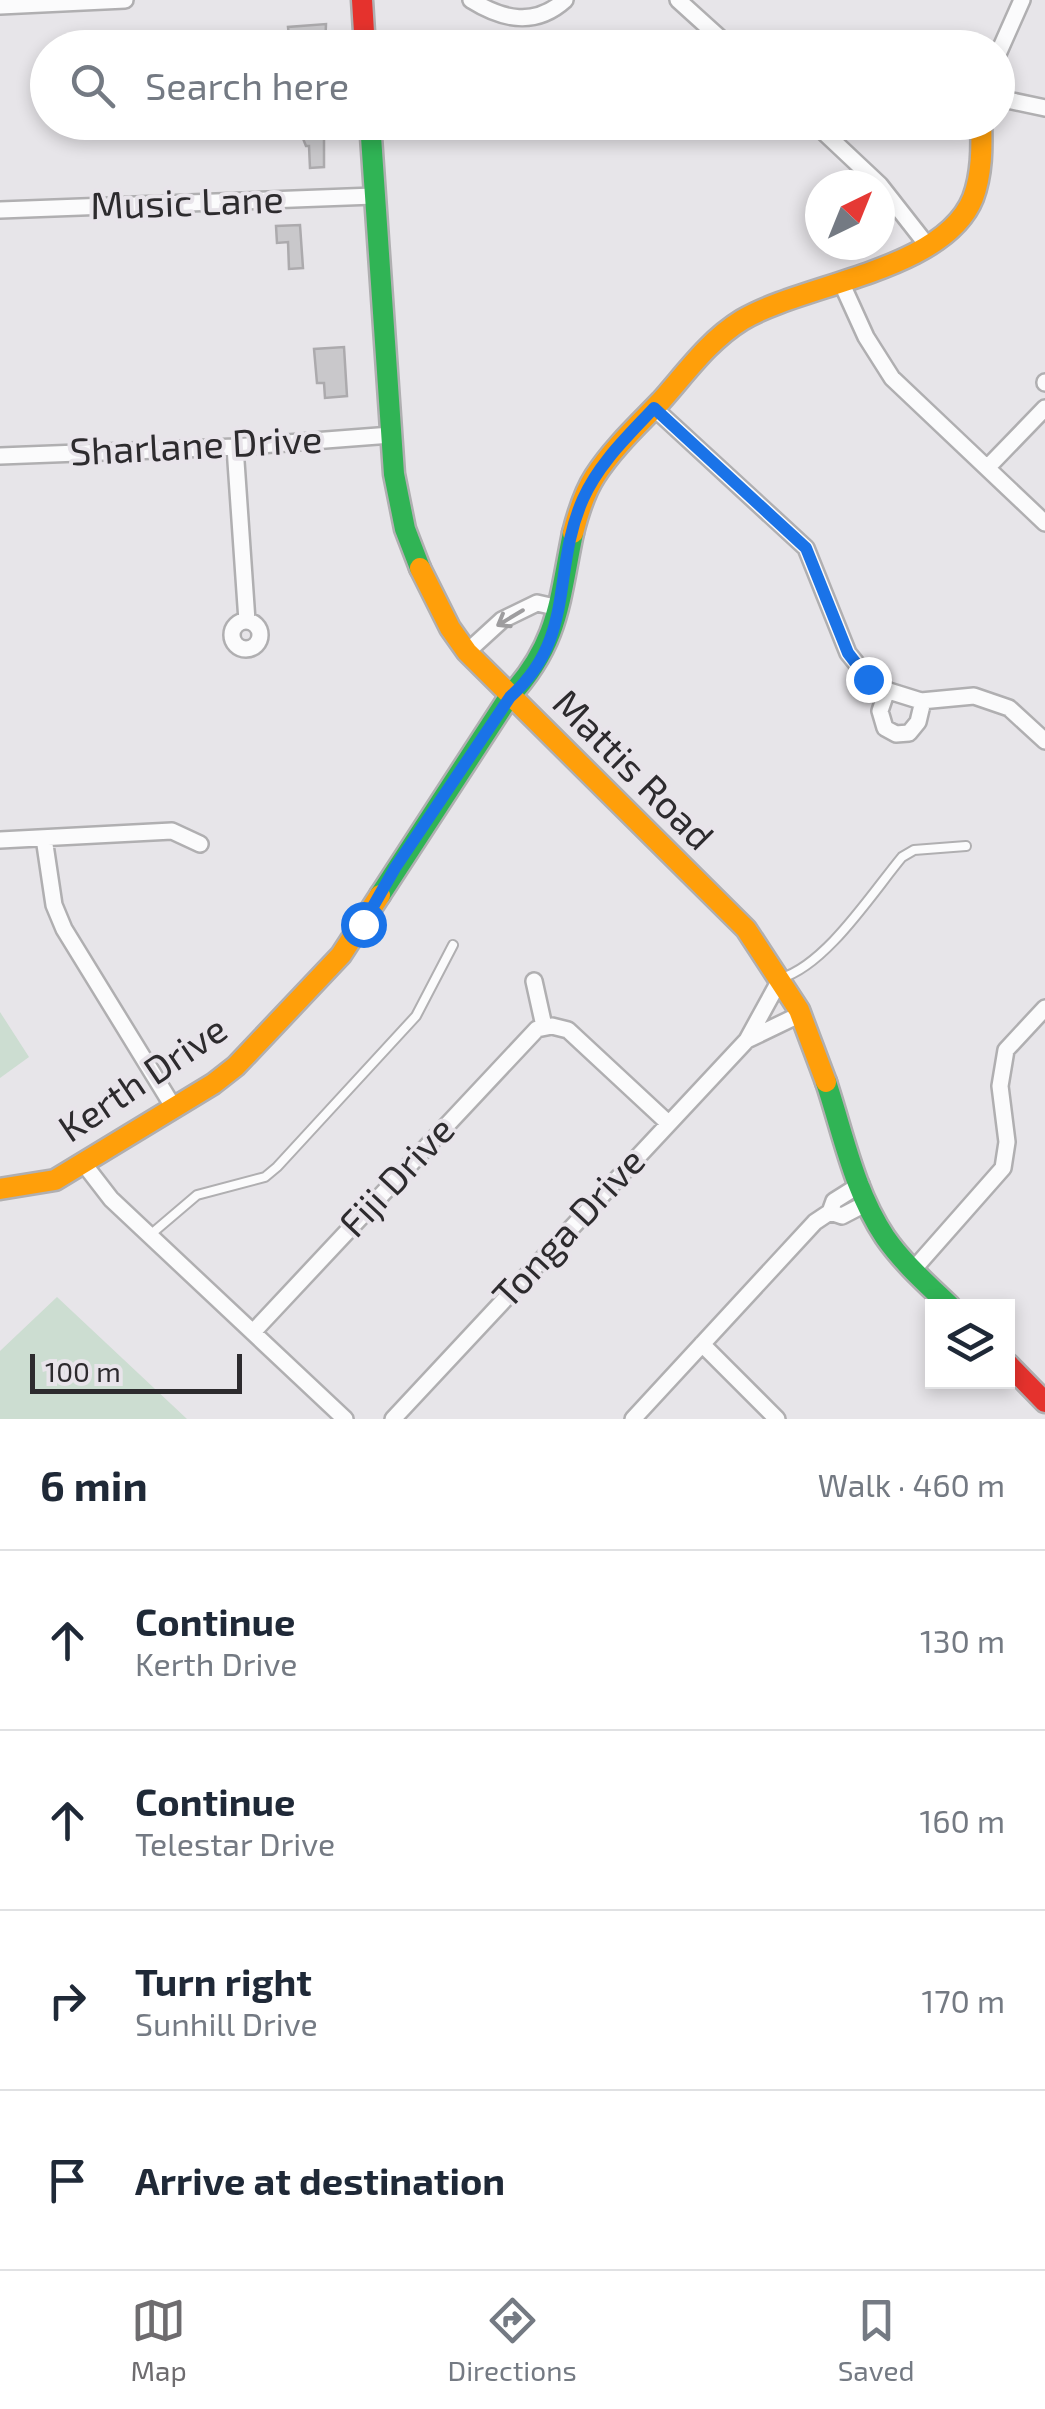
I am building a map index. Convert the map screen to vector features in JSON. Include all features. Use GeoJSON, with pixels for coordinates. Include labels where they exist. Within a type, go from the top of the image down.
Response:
{"type":"FeatureCollection","features":[{"type":"Feature","properties":{"kind":"street"},"geometry":{"type":"LineString","coordinates":[[0,6],[125,0]]}},
{"type":"Feature","properties":{"kind":"street"},"geometry":{"type":"LineString","coordinates":[[362,0],[364,30]]}},
{"type":"Feature","properties":{"kind":"street"},"geometry":{"type":"LineString","coordinates":[[471,0],[508,18],[535,18],[565,0]]}},
{"type":"Feature","properties":{"kind":"street"},"geometry":{"type":"LineString","coordinates":[[678,0],[711,30]]}},
{"type":"Feature","properties":{"kind":"street"},"geometry":{"type":"LineString","coordinates":[[1009,30],[1022,0]]}},
{"type":"Feature","properties":{"kind":"street"},"geometry":{"type":"LineString","coordinates":[[1015,102],[1045,108]]}},
{"type":"Feature","properties":{"kind":"street","name":"Mattis Road"},"geometry":{"type":"LineString","coordinates":[[371,140],[399,503],[415,557],[443,615],[468,652],[510,697],[746,929],[782,978],[801,1014],[880,1229],[943,1299]]}},
{"type":"Feature","properties":{"kind":"street"},"geometry":{"type":"LineString","coordinates":[[831,140],[864,170]]}},
{"type":"Feature","properties":{"kind":"street","name":"Kerth Drive"},"geometry":{"type":"LineString","coordinates":[[0,1189],[40,1185],[84,1164],[174,1108],[236,1066],[330,969],[510,697],[529,680],[548,649],[583,499],[610,454],[714,340],[779,299],[886,266],[927,245],[963,216],[973,191],[982,140]]}},
{"type":"Feature","properties":{"kind":"street","name":"Music Lane"},"geometry":{"type":"LineString","coordinates":[[0,210],[374,196]]}},
{"type":"Feature","properties":{"kind":"street"},"geometry":{"type":"LineString","coordinates":[[895,204],[927,245]]}},
{"type":"Feature","properties":{"kind":"street"},"geometry":{"type":"LineString","coordinates":[[841,282],[866,337],[892,378],[1045,523]]}},
{"type":"Feature","properties":{"kind":"street"},"geometry":{"type":"LineString","coordinates":[[654,408],[806,548],[848,653],[868,679],[887,690],[924,700],[974,696],[1010,708],[1045,741]]}},
{"type":"Feature","properties":{"kind":"street"},"geometry":{"type":"LineString","coordinates":[[987,468],[1045,408]]}},
{"type":"Feature","properties":{"kind":"street","name":"Sharlane Drive"},"geometry":{"type":"LineString","coordinates":[[0,456],[235,447],[391,435]]}},
{"type":"Feature","properties":{"kind":"street"},"geometry":{"type":"LineString","coordinates":[[235,447],[247,621]]}},
{"type":"Feature","properties":{"kind":"street"},"geometry":{"type":"LineString","coordinates":[[468,652],[502,620],[537,603],[560,608]]}},
{"type":"Feature","properties":{"kind":"street"},"geometry":{"type":"LineString","coordinates":[[887,690],[880,712],[884,728],[896,734],[909,733],[918,722],[924,700]]}},
{"type":"Feature","properties":{"kind":"street"},"geometry":{"type":"LineString","coordinates":[[0,840],[172,831],[200,844]]}},
{"type":"Feature","properties":{"kind":"street"},"geometry":{"type":"LineString","coordinates":[[44,838],[54,905],[64,929],[174,1108]]}},
{"type":"Feature","properties":{"kind":"street","name":"Tonga Drive"},"geometry":{"type":"LineString","coordinates":[[393,1419],[747,1040],[782,978]]}},
{"type":"Feature","properties":{"kind":"street"},"geometry":{"type":"LineString","coordinates":[[534,982],[544,1026],[568,1030],[668,1122]]}},
{"type":"Feature","properties":{"kind":"street"},"geometry":{"type":"LineString","coordinates":[[914,1270],[1002,1168],[1007,1142],[1000,1086],[1006,1050],[1045,1008]]}},
{"type":"Feature","properties":{"kind":"street","name":"Tonga Drive"},"geometry":{"type":"LineString","coordinates":[[747,1040],[801,1014]]}},
{"type":"Feature","properties":{"kind":"street","name":"Fiji Drive"},"geometry":{"type":"LineString","coordinates":[[254,1331],[528,1037],[544,1026]]}},
{"type":"Feature","properties":{"kind":"street"},"geometry":{"type":"LineString","coordinates":[[84,1164],[110,1199],[346,1419]]}},
{"type":"Feature","properties":{"kind":"street"},"geometry":{"type":"LineString","coordinates":[[633,1419],[816,1222],[830,1212],[842,1216],[864,1193]]}},
{"type":"Feature","properties":{"kind":"street"},"geometry":{"type":"LineString","coordinates":[[702,1344],[777,1419]]}},
{"type":"Feature","properties":{"kind":"street"},"geometry":{"type":"LineString","coordinates":[[1015,1371],[1045,1402]]}},
{"type":"Feature","properties":{"kind":"lane"},"geometry":{"type":"LineString","coordinates":[[782,978],[798,973],[824,949],[902,857],[914,850],[966,846]]}},
{"type":"Feature","properties":{"kind":"lane"},"geometry":{"type":"LineString","coordinates":[[150,1235],[197,1195],[266,1176],[277,1166],[416,1016],[453,945]]}},
{"type":"Feature","properties":{"kind":"green space"},"geometry":{"type":"Polygon","coordinates":[[[0,1012],[29,1057],[0,1078],[0,1012]]]}},
{"type":"Feature","properties":{"kind":"green space"},"geometry":{"type":"Polygon","coordinates":[[[57,1297],[187,1419],[0,1419],[0,1351],[57,1297]]]}},
{"type":"Feature","properties":{"kind":"building"},"geometry":{"type":"Polygon","coordinates":[[[326,24],[326,30],[288,27],[326,24]]]}},
{"type":"Feature","properties":{"kind":"building"},"geometry":{"type":"Polygon","coordinates":[[[304,140],[324,140],[324,167],[310,168],[304,140]]]}},
{"type":"Feature","properties":{"kind":"building"},"geometry":{"type":"Polygon","coordinates":[[[300,225],[303,268],[289,269],[288,242],[277,243],[276,226],[300,225]]]}},
{"type":"Feature","properties":{"kind":"building"},"geometry":{"type":"Polygon","coordinates":[[[344,347],[347,396],[325,398],[324,383],[317,383],[314,349],[344,347]]]}},
{"type":"Feature","properties":{"kind":"traffic: fast"},"geometry":{"type":"LineString","coordinates":[[371,140],[394,474],[405,529],[420,568]]}},
{"type":"Feature","properties":{"kind":"traffic: fast"},"geometry":{"type":"LineString","coordinates":[[380,895],[538,658],[560,601],[573,533]]}},
{"type":"Feature","properties":{"kind":"traffic: fast"},"geometry":{"type":"LineString","coordinates":[[826,1082],[857,1181],[874,1219],[900,1256],[943,1299]]}},
{"type":"Feature","properties":{"kind":"traffic: slow"},"geometry":{"type":"LineString","coordinates":[[573,533],[585,496],[602,466],[698,358],[730,328],[769,307],[904,259],[933,243],[957,223],[973,198],[981,140]]}},
{"type":"Feature","properties":{"kind":"traffic: slow"},"geometry":{"type":"LineString","coordinates":[[420,568],[450,628],[467,652],[746,929],[799,1010],[826,1082]]}},
{"type":"Feature","properties":{"kind":"traffic: slow"},"geometry":{"type":"LineString","coordinates":[[0,1189],[55,1180],[213,1084],[236,1066],[341,955],[380,895]]}},
{"type":"Feature","properties":{"kind":"traffic: jam"},"geometry":{"type":"LineString","coordinates":[[362,0],[364,30]]}},
{"type":"Feature","properties":{"kind":"traffic: jam"},"geometry":{"type":"LineString","coordinates":[[1015,1371],[1045,1402]]}},
{"type":"Feature","properties":{"kind":"route"},"geometry":{"type":"LineString","coordinates":[[363,924],[395,868],[510,697],[529,680],[548,649],[583,499],[610,454],[654,408],[806,548],[848,653],[868,679]]}}]}
